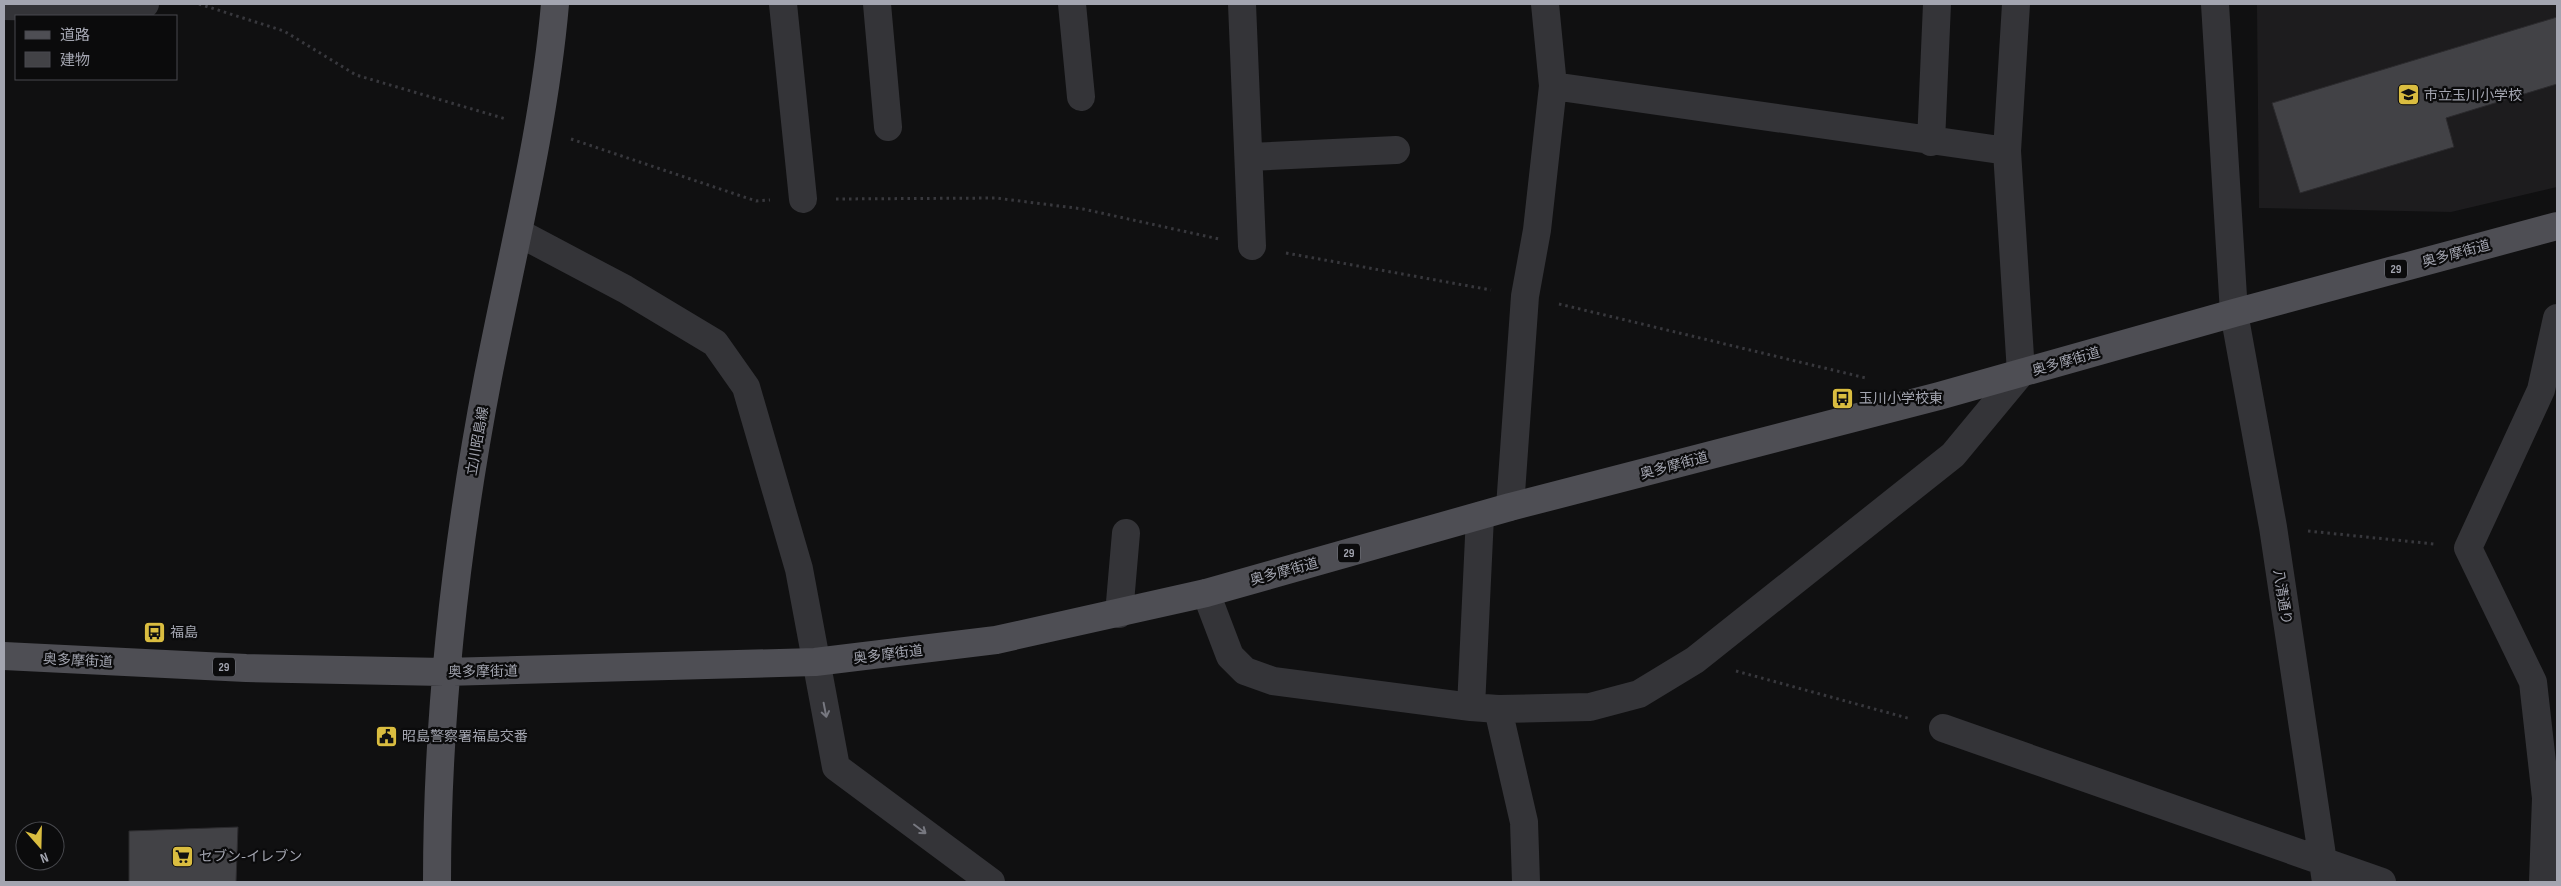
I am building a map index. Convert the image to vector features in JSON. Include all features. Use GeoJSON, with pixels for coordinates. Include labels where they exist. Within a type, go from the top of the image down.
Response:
{"type":"FeatureCollection","features":[{"type":"Feature","properties":{"kind":"main road","name":"立川昭島線"},"geometry":{"type":"LineString","coordinates":[[436,882],[437,811],[444,672],[462,526],[488,377],[539,129],[555,4]]}},
{"type":"Feature","properties":{"kind":"main road","name":"奥多摩街道"},"geometry":{"type":"LineString","coordinates":[[4,656],[246,668],[444,672],[815,662],[996,640],[1119,614],[1206,592],[1510,507],[2021,373],[2234,313],[2557,232]]}},
{"type":"Feature","properties":{"kind":"street"},"geometry":{"type":"LineString","coordinates":[[4,6],[140,9],[145,4]]}},
{"type":"Feature","properties":{"kind":"street"},"geometry":{"type":"LineString","coordinates":[[783,4],[803,199]]}},
{"type":"Feature","properties":{"kind":"street"},"geometry":{"type":"LineString","coordinates":[[877,4],[888,127]]}},
{"type":"Feature","properties":{"kind":"street"},"geometry":{"type":"LineString","coordinates":[[1072,4],[1082,98]]}},
{"type":"Feature","properties":{"kind":"street"},"geometry":{"type":"LineString","coordinates":[[1242,4],[1252,246]]}},
{"type":"Feature","properties":{"kind":"street"},"geometry":{"type":"LineString","coordinates":[[1510,507],[1525,296],[1537,230],[1554,86],[1545,4]]}},
{"type":"Feature","properties":{"kind":"street"},"geometry":{"type":"LineString","coordinates":[[1931,142],[1937,4]]}},
{"type":"Feature","properties":{"kind":"street"},"geometry":{"type":"LineString","coordinates":[[1206,592],[1230,656],[1245,671],[1273,681],[1498,709],[1598,705],[1639,694],[1696,660],[1952,455],[2021,373],[2007,151],[2016,4]]}},
{"type":"Feature","properties":{"kind":"street","name":"八清通り"},"geometry":{"type":"LineString","coordinates":[[2215,4],[2234,313],[2273,527],[2324,871]]}},
{"type":"Feature","properties":{"kind":"street"},"geometry":{"type":"LineString","coordinates":[[1554,86],[1931,142],[2007,151]]}},
{"type":"Feature","properties":{"kind":"street"},"geometry":{"type":"LineString","coordinates":[[1248,157],[1396,150]]}},
{"type":"Feature","properties":{"kind":"street"},"geometry":{"type":"LineString","coordinates":[[519,233],[625,289],[715,342],[746,387],[799,570],[836,767],[991,882]]}},
{"type":"Feature","properties":{"kind":"street"},"geometry":{"type":"LineString","coordinates":[[2544,882],[2552,801],[2533,682],[2468,548],[2541,390],[2557,318]]}},
{"type":"Feature","properties":{"kind":"street"},"geometry":{"type":"LineString","coordinates":[[1471,706],[1480,516]]}},
{"type":"Feature","properties":{"kind":"street"},"geometry":{"type":"LineString","coordinates":[[1119,614],[1126,533]]}},
{"type":"Feature","properties":{"kind":"street"},"geometry":{"type":"LineString","coordinates":[[1498,709],[1524,822],[1526,882]]}},
{"type":"Feature","properties":{"kind":"street"},"geometry":{"type":"LineString","coordinates":[[1943,728],[2324,871],[2382,882]]}},
{"type":"Feature","properties":{"kind":"path"},"geometry":{"type":"LineString","coordinates":[[199,4],[284,31],[356,75],[539,129],[756,201],[996,198],[1083,209],[1252,246],[1525,296],[1872,380]]}},
{"type":"Feature","properties":{"kind":"path"},"geometry":{"type":"LineString","coordinates":[[2273,527],[2468,548]]}},
{"type":"Feature","properties":{"kind":"path"},"geometry":{"type":"LineString","coordinates":[[1696,660],[1943,728]]}},
{"type":"Feature","properties":{"kind":"shaded area","name":"市立玉川小学校"},"geometry":{"type":"Polygon","coordinates":[[[2257,4],[2557,4],[2557,187],[2451,212],[2259,208],[2257,4]]]}},
{"type":"Feature","properties":{"kind":"building"},"geometry":{"type":"Polygon","coordinates":[[[2557,17],[2557,84],[2446,118],[2454,147],[2300,193],[2272,103],[2557,17]]]}},
{"type":"Feature","properties":{"kind":"building","name":"セブン-イレブン"},"geometry":{"type":"Polygon","coordinates":[[[238,827],[236,882],[129,882],[129,831],[238,827]]]}},
{"type":"Feature","properties":{"kind":"place","name":"市立玉川小学校"},"geometry":{"type":"Point","coordinates":[2408,95]}},
{"type":"Feature","properties":{"kind":"place","name":"玉川小学校東"},"geometry":{"type":"Point","coordinates":[1843,398]}},
{"type":"Feature","properties":{"kind":"place","name":"福島"},"geometry":{"type":"Point","coordinates":[154,632]}},
{"type":"Feature","properties":{"kind":"place","name":"昭島警察署福島交番"},"geometry":{"type":"Point","coordinates":[386,736]}},
{"type":"Feature","properties":{"kind":"place","name":"セブン-イレブン"},"geometry":{"type":"Point","coordinates":[183,856]}}]}
